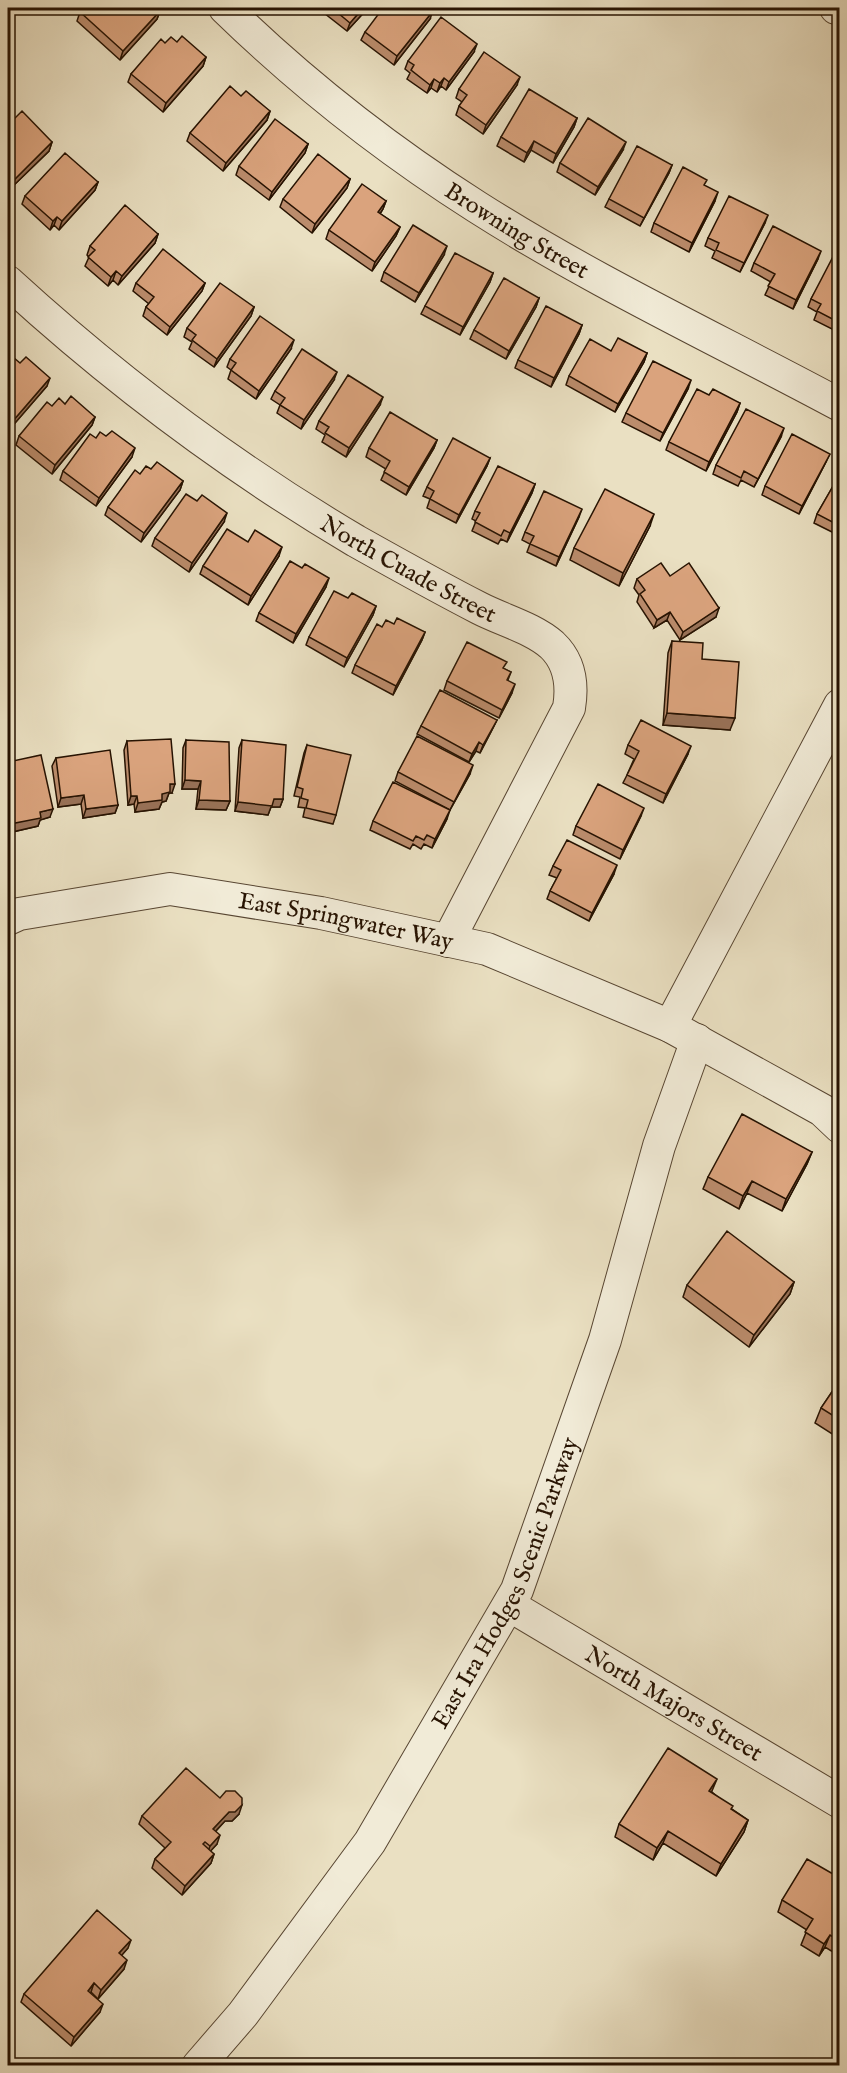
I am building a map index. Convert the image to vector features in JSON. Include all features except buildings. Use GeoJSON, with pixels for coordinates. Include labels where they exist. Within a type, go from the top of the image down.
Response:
{"type":"FeatureCollection","features":[{"type":"Feature","properties":{"kind":"street","name":"Browning Street"},"geometry":{"type":"LineString","coordinates":[[225,8],[335,106],[411,163],[478,208],[575,264],[840,405]]}},
{"type":"Feature","properties":{"kind":"street","name":"North Cuade Street"},"geometry":{"type":"LineString","coordinates":[[8,282],[113,374],[244,471],[386,558],[480,609],[540,637],[561,656],[571,681],[568,708],[448,941]]}},
{"type":"Feature","properties":{"kind":"street","name":"East Ira Hodges Scenic Parkway"},"geometry":{"type":"LineString","coordinates":[[198,2066],[243,2014],[370,1842],[517,1590],[605,1340],[659,1146],[683,1033],[840,705]]}},
{"type":"Feature","properties":{"kind":"street","name":"East Springwater Way"},"geometry":{"type":"LineString","coordinates":[[8,919],[19,914],[170,889],[321,913],[487,949],[683,1033],[822,1110],[840,1126]]}},
{"type":"Feature","properties":{"kind":"street","name":"North Majors Street"},"geometry":{"type":"LineString","coordinates":[[509,1605],[840,1802]]}}]}
